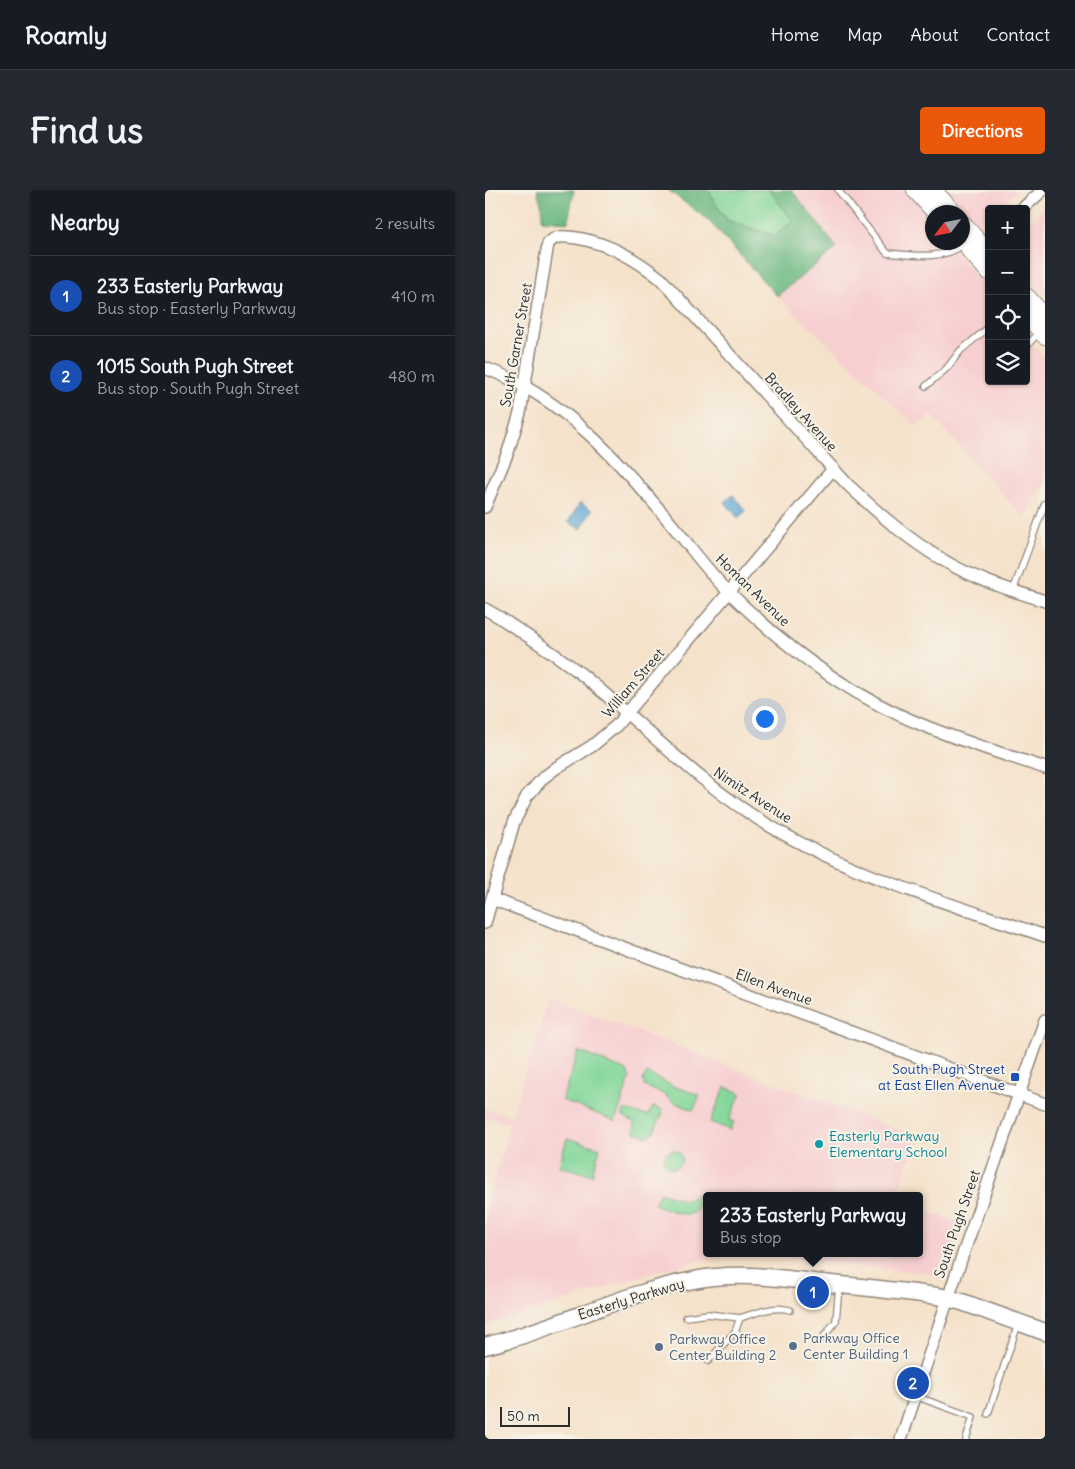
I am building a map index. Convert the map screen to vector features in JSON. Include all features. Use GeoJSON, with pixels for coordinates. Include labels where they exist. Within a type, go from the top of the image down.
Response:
{"type":"FeatureCollection","features":[{"type":"Feature","properties":{"kind":"main road"},"geometry":{"type":"LineString","coordinates":[[916,190],[930,205]]}},
{"type":"Feature","properties":{"kind":"main road"},"geometry":{"type":"LineString","coordinates":[[932,190],[946,205]]}},
{"type":"Feature","properties":{"kind":"main road"},"geometry":{"type":"LineString","coordinates":[[976,246],[985,263]]}},
{"type":"Feature","properties":{"kind":"main road"},"geometry":{"type":"LineString","coordinates":[[1030,302],[1044,328]]}},
{"type":"Feature","properties":{"kind":"main road","name":"Easterly Parkway"},"geometry":{"type":"LineString","coordinates":[[485,1346],[509,1340],[638,1294],[699,1279],[730,1276],[751,1276],[839,1284],[948,1298],[1045,1332]]}},
{"type":"Feature","properties":{"kind":"street"},"geometry":{"type":"LineString","coordinates":[[1026,205],[1043,190]]}},
{"type":"Feature","properties":{"kind":"street","name":"Bradley Avenue"},"geometry":{"type":"LineString","coordinates":[[549,242],[561,236],[590,240],[637,261],[661,279],[833,469],[874,509],[915,542],[944,561],[985,581],[1045,602]]}},
{"type":"Feature","properties":{"kind":"street","name":"South Garner Street"},"geometry":{"type":"LineString","coordinates":[[485,507],[513,439],[549,242]]}},
{"type":"Feature","properties":{"kind":"street","name":"Homan Avenue"},"geometry":{"type":"LineString","coordinates":[[485,368],[524,387],[573,420],[619,462],[720,583],[771,630],[836,680],[883,707],[929,728],[1045,768]]}},
{"type":"Feature","properties":{"kind":"street","name":"William Street"},"geometry":{"type":"LineString","coordinates":[[485,923],[514,822],[527,796],[543,778],[556,768],[603,739],[627,714],[833,469]]}},
{"type":"Feature","properties":{"kind":"street","name":"Nimitz Avenue"},"geometry":{"type":"LineString","coordinates":[[485,609],[551,652],[580,674],[714,789],[753,816],[826,855],[875,877],[1045,936]]}},
{"type":"Feature","properties":{"kind":"street","name":"Ellen Avenue"},"geometry":{"type":"LineString","coordinates":[[492,899],[1045,1104]]}},
{"type":"Feature","properties":{"kind":"street","name":"South Pugh Street"},"geometry":{"type":"LineString","coordinates":[[901,1439],[1045,1020]]}},
{"type":"Feature","properties":{"kind":"lane"},"geometry":{"type":"LineString","coordinates":[[838,190],[887,253],[923,257],[976,246]]}},
{"type":"Feature","properties":{"kind":"lane"},"geometry":{"type":"LineString","coordinates":[[1030,343],[1044,328]]}},
{"type":"Feature","properties":{"kind":"lane"},"geometry":{"type":"LineString","coordinates":[[926,386],[947,368],[961,350],[985,331]]}},
{"type":"Feature","properties":{"kind":"lane"},"geometry":{"type":"LineString","coordinates":[[1013,591],[1045,503]]}},
{"type":"Feature","properties":{"kind":"lane"},"geometry":{"type":"LineString","coordinates":[[822,1339],[836,1321],[839,1284]]}},
{"type":"Feature","properties":{"kind":"lane"},"geometry":{"type":"LineString","coordinates":[[686,1317],[708,1314],[739,1318],[773,1308],[790,1310]]}},
{"type":"Feature","properties":{"kind":"lane"},"geometry":{"type":"LineString","coordinates":[[708,1361],[728,1342],[735,1332],[739,1318]]}},
{"type":"Feature","properties":{"kind":"lane"},"geometry":{"type":"LineString","coordinates":[[988,1414],[1019,1322]]}},
{"type":"Feature","properties":{"kind":"lane"},"geometry":{"type":"LineString","coordinates":[[735,1332],[742,1338]]}},
{"type":"Feature","properties":{"kind":"lane"},"geometry":{"type":"LineString","coordinates":[[915,1396],[973,1417],[965,1439]]}},
{"type":"Feature","properties":{"kind":"shaded area"},"geometry":{"type":"Polygon","coordinates":[[[792,190],[1018,190],[1002,205],[985,205],[985,221],[970,235],[970,205],[925,205],[925,250],[953,250],[985,286],[985,385],[1030,385],[1030,340],[1045,358],[1045,481],[1024,518],[931,415],[916,426],[777,296],[837,248],[792,190]]]}},
{"type":"Feature","properties":{"kind":"shaded area"},"geometry":{"type":"Polygon","coordinates":[[[1045,207],[1045,295],[1030,279],[1030,220],[1045,207]]]}},
{"type":"Feature","properties":{"kind":"shaded area"},"geometry":{"type":"Polygon","coordinates":[[[548,998],[918,1137],[897,1192],[703,1192],[703,1257],[724,1257],[702,1260],[652,1273],[485,1326],[485,1277],[487,1276],[485,1210],[510,1124],[485,1117],[485,1109],[512,1116],[548,998]]]}},
{"type":"Feature","properties":{"kind":"shaded area"},"geometry":{"type":"Polygon","coordinates":[[[923,1210],[961,1223],[942,1275],[776,1257],[923,1257],[923,1210]]]}},
{"type":"Feature","properties":{"kind":"green space"},"geometry":{"type":"Polygon","coordinates":[[[537,190],[574,190],[568,222],[542,220],[542,207],[537,190]]]}},
{"type":"Feature","properties":{"kind":"green space"},"geometry":{"type":"Polygon","coordinates":[[[668,190],[709,190],[713,200],[727,220],[775,236],[793,221],[769,190],[792,190],[837,248],[777,296],[708,220],[668,190]]]}},
{"type":"Feature","properties":{"kind":"green space"},"geometry":{"type":"Polygon","coordinates":[[[709,190],[769,190],[793,221],[775,236],[727,220],[713,200],[709,190]]]}},
{"type":"Feature","properties":{"kind":"green space"},"geometry":{"type":"Polygon","coordinates":[[[578,1051],[627,1071],[630,1078],[615,1121],[562,1100],[578,1051]]]}},
{"type":"Feature","properties":{"kind":"green space"},"geometry":{"type":"Polygon","coordinates":[[[647,1073],[675,1087],[700,1095],[694,1109],[675,1103],[666,1095],[644,1086],[643,1079],[647,1073]]]}},
{"type":"Feature","properties":{"kind":"green space"},"geometry":{"type":"Polygon","coordinates":[[[725,1087],[741,1093],[729,1120],[734,1122],[730,1130],[710,1122],[725,1087]]]}},
{"type":"Feature","properties":{"kind":"green space"},"geometry":{"type":"Polygon","coordinates":[[[653,1107],[661,1109],[663,1113],[649,1137],[634,1132],[635,1123],[622,1115],[624,1110],[626,1110],[648,1115],[653,1107]]]}},
{"type":"Feature","properties":{"kind":"green space"},"geometry":{"type":"Polygon","coordinates":[[[567,1138],[600,1148],[592,1175],[559,1166],[567,1138]]]}},
{"type":"Feature","properties":{"kind":"green space"},"geometry":{"type":"Polygon","coordinates":[[[673,1150],[679,1153],[682,1159],[679,1165],[673,1168],[667,1165],[664,1159],[667,1153],[673,1150]]]}},
{"type":"Feature","properties":{"kind":"green space"},"geometry":{"type":"Polygon","coordinates":[[[660,1192],[684,1200],[698,1196],[700,1197],[698,1206],[695,1212],[689,1214],[668,1210],[654,1204],[660,1192]]]}},
{"type":"Feature","properties":{"kind":"water"},"geometry":{"type":"Polygon","coordinates":[[[733,495],[746,511],[738,518],[725,502],[733,495]]]}},
{"type":"Feature","properties":{"kind":"water"},"geometry":{"type":"Polygon","coordinates":[[[580,503],[592,510],[581,529],[568,522],[580,503]]]}},
{"type":"Feature","properties":{"kind":"place","name":"South Pugh Street at East Ellen Avenue"},"geometry":{"type":"Point","coordinates":[1015,1077]}},
{"type":"Feature","properties":{"kind":"place","name":"Easterly Parkway Elementary School"},"geometry":{"type":"Point","coordinates":[819,1144]}},
{"type":"Feature","properties":{"kind":"place","name":"233 Easterly Parkway"},"geometry":{"type":"Point","coordinates":[813,1292]}},
{"type":"Feature","properties":{"kind":"place","name":"Parkway Office Center Building 1"},"geometry":{"type":"Point","coordinates":[793,1346]}},
{"type":"Feature","properties":{"kind":"place","name":"Parkway Office Center Building 2"},"geometry":{"type":"Point","coordinates":[659,1347]}},
{"type":"Feature","properties":{"kind":"place","name":"1015 South Pugh Street"},"geometry":{"type":"Point","coordinates":[913,1383]}}]}
